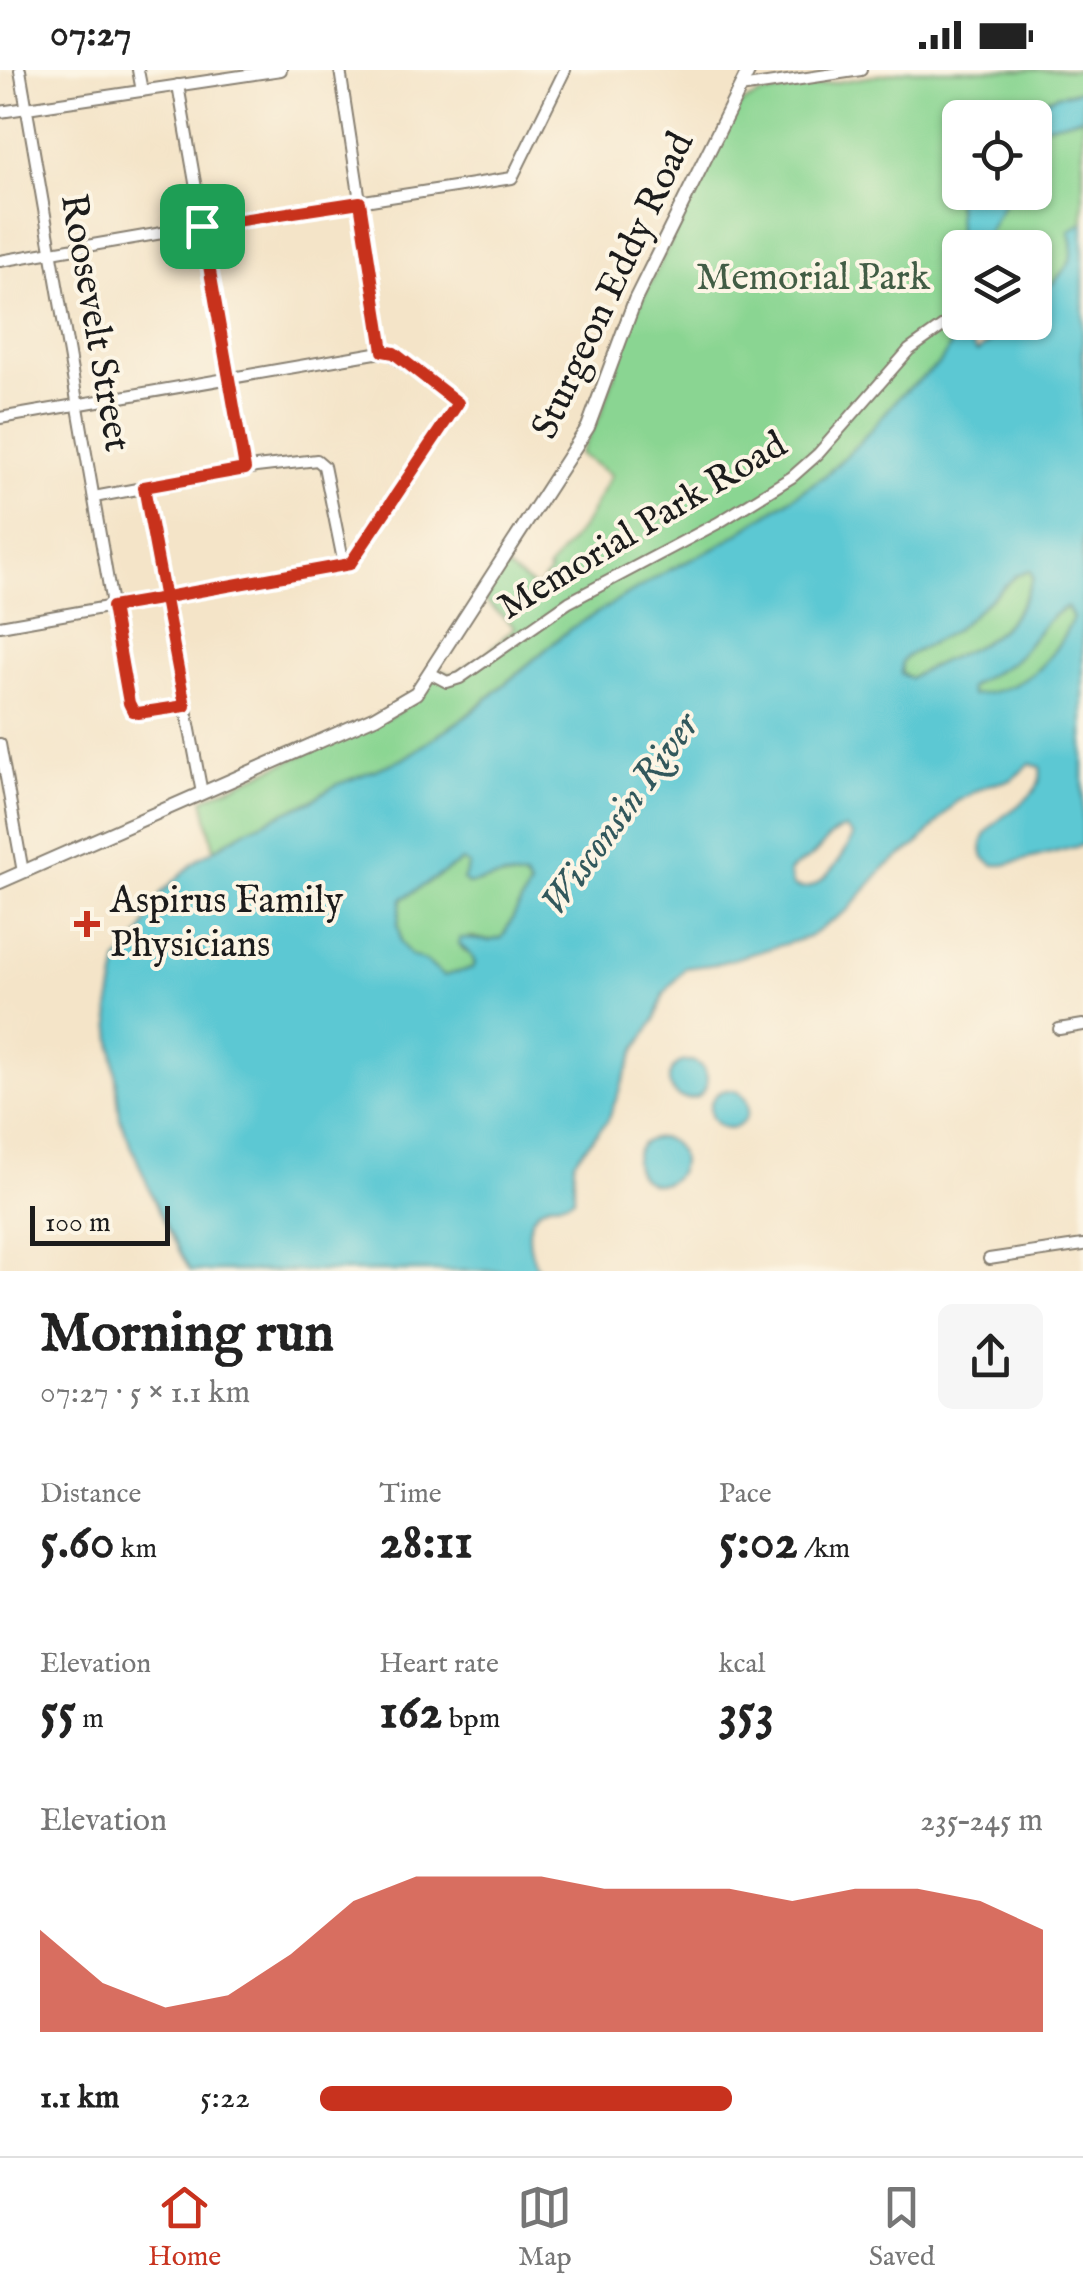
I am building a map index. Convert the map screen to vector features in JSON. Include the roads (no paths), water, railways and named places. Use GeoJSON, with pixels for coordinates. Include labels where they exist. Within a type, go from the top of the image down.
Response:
{"type":"FeatureCollection","features":[{"type":"Feature","properties":{"kind":"street","name":"Roosevelt Street"},"geometry":{"type":"LineString","coordinates":[[20,70],[131,709],[140,713],[185,706]]}},
{"type":"Feature","properties":{"kind":"street"},"geometry":{"type":"LineString","coordinates":[[138,70],[142,91]]}},
{"type":"Feature","properties":{"kind":"street"},"geometry":{"type":"LineString","coordinates":[[0,112],[281,70]]}},
{"type":"Feature","properties":{"kind":"street"},"geometry":{"type":"LineString","coordinates":[[340,70],[383,351]]}},
{"type":"Feature","properties":{"kind":"street"},"geometry":{"type":"LineString","coordinates":[[0,261],[512,178],[565,70]]}},
{"type":"Feature","properties":{"kind":"street","name":"Sturgeon Eddy Road"},"geometry":{"type":"LineString","coordinates":[[0,882],[410,698],[588,428],[635,300],[749,70]]}},
{"type":"Feature","properties":{"kind":"street"},"geometry":{"type":"LineString","coordinates":[[740,88],[862,70]]}},
{"type":"Feature","properties":{"kind":"street"},"geometry":{"type":"LineString","coordinates":[[178,86],[245,469]]}},
{"type":"Feature","properties":{"kind":"street","name":"Memorial Park Road"},"geometry":{"type":"LineString","coordinates":[[430,673],[447,682],[460,678],[569,602],[778,487],[818,454],[909,350],[942,327]]}},
{"type":"Feature","properties":{"kind":"street"},"geometry":{"type":"LineString","coordinates":[[0,418],[383,351],[394,353],[458,403],[350,564],[0,626]]}},
{"type":"Feature","properties":{"kind":"street"},"geometry":{"type":"LineString","coordinates":[[94,496],[245,469],[320,462],[328,483],[344,565]]}},
{"type":"Feature","properties":{"kind":"street"},"geometry":{"type":"LineString","coordinates":[[144,487],[202,793]]}},
{"type":"Feature","properties":{"kind":"street"},"geometry":{"type":"LineString","coordinates":[[0,744],[22,872]]}},
{"type":"Feature","properties":{"kind":"street"},"geometry":{"type":"LineString","coordinates":[[1059,1029],[1083,1025]]}},
{"type":"Feature","properties":{"kind":"street"},"geometry":{"type":"LineString","coordinates":[[989,1259],[1083,1245]]}},
{"type":"Feature","properties":{"kind":"street"},"geometry":{"type":"LineString","coordinates":[[1005,1257],[1006,1271]]}},
{"type":"Feature","properties":{"kind":"water"},"geometry":{"type":"Polygon","coordinates":[[[1083,90],[1083,117],[1052,124],[1052,100],[1045,100],[1083,90]]]}},
{"type":"Feature","properties":{"kind":"water"},"geometry":{"type":"Polygon","coordinates":[[[957,210],[1000,210],[989,230],[958,230],[957,210]]]}},
{"type":"Feature","properties":{"kind":"water","name":"Wisconsin River"},"geometry":{"type":"Polygon","coordinates":[[[1083,222],[1083,845],[1004,865],[994,865],[984,858],[982,843],[988,832],[1033,793],[1039,781],[1040,767],[1030,764],[1011,780],[988,785],[956,802],[919,843],[884,868],[849,909],[809,937],[716,964],[685,968],[664,994],[655,1020],[635,1051],[608,1120],[574,1161],[574,1198],[540,1209],[530,1224],[530,1243],[539,1271],[190,1271],[159,1212],[120,1119],[109,1010],[118,961],[141,934],[161,893],[198,859],[250,828],[311,801],[336,785],[403,759],[467,716],[570,629],[671,569],[716,548],[826,475],[900,396],[940,363],[954,340],[973,340],[977,352],[992,340],[1052,340],[1052,284],[1069,262],[1069,231],[1083,222]],[[1030,570],[1018,574],[955,630],[907,656],[902,661],[901,674],[910,678],[998,632],[1022,602],[1033,578],[1030,570]],[[1067,607],[1046,623],[1010,663],[969,688],[971,695],[1007,688],[1034,673],[1065,635],[1073,618],[1067,607]],[[845,828],[789,872],[793,886],[812,886],[829,873],[853,836],[845,828]],[[462,861],[402,899],[398,923],[401,943],[410,955],[427,962],[443,976],[471,969],[475,964],[459,944],[460,938],[502,938],[530,886],[525,878],[504,877],[468,884],[463,880],[469,865],[462,861]]]}},
{"type":"Feature","properties":{"kind":"water"},"geometry":{"type":"Polygon","coordinates":[[[688,1061],[702,1066],[707,1080],[702,1094],[688,1099],[674,1094],[669,1080],[674,1066],[688,1061]]]}},
{"type":"Feature","properties":{"kind":"water"},"geometry":{"type":"Polygon","coordinates":[[[729,1090],[743,1095],[748,1109],[743,1123],[729,1128],[715,1123],[710,1109],[715,1095],[729,1090]]]}},
{"type":"Feature","properties":{"kind":"water"},"geometry":{"type":"Polygon","coordinates":[[[658,1138],[675,1144],[681,1161],[675,1178],[658,1184],[641,1178],[635,1161],[641,1144],[658,1138]]]}},
{"type":"Feature","properties":{"kind":"place","name":"Aspirus Family Physicians"},"geometry":{"type":"Point","coordinates":[87,924]}},
{"type":"Feature","properties":{"kind":"park label","name":"Memorial Park"},"geometry":{"type":"Point","coordinates":[813,279]}}]}
